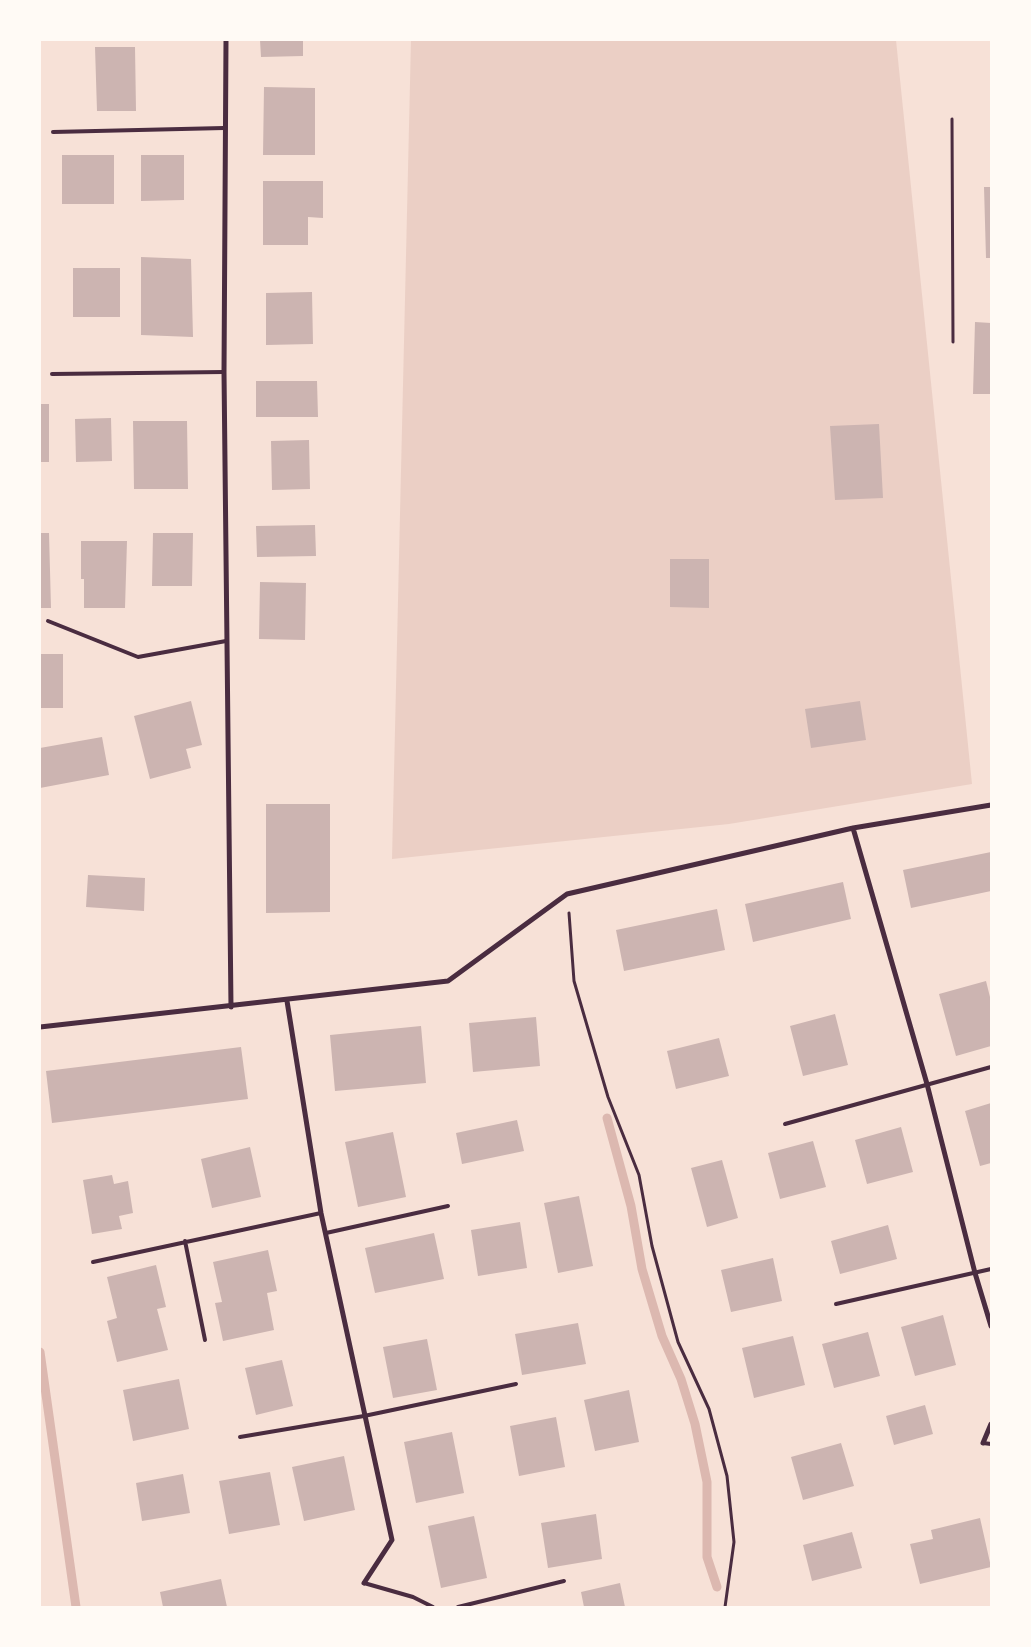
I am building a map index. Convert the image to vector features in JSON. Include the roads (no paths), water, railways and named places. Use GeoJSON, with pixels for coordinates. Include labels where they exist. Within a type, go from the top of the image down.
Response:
{"type":"FeatureCollection","features":[{"type":"Feature","properties":{"kind":"street"},"geometry":{"type":"LineString","coordinates":[[226,40],[224,372],[231,1007]]}},
{"type":"Feature","properties":{"kind":"street"},"geometry":{"type":"LineString","coordinates":[[40,1027],[287,1001],[448,981],[567,894],[853,828],[991,805]]}},
{"type":"Feature","properties":{"kind":"street"},"geometry":{"type":"LineString","coordinates":[[853,828],[927,1084],[975,1273],[991,1326]]}},
{"type":"Feature","properties":{"kind":"street"},"geometry":{"type":"LineString","coordinates":[[287,1001],[321,1213],[392,1540],[364,1583]]}},
{"type":"Feature","properties":{"kind":"street"},"geometry":{"type":"LineString","coordinates":[[982,1442],[991,1424]]}},
{"type":"Feature","properties":{"kind":"lane"},"geometry":{"type":"LineString","coordinates":[[53,132],[224,128]]}},
{"type":"Feature","properties":{"kind":"lane"},"geometry":{"type":"LineString","coordinates":[[52,374],[224,372]]}},
{"type":"Feature","properties":{"kind":"lane"},"geometry":{"type":"LineString","coordinates":[[48,621],[138,657],[226,641]]}},
{"type":"Feature","properties":{"kind":"lane"},"geometry":{"type":"LineString","coordinates":[[785,1124],[991,1068]]}},
{"type":"Feature","properties":{"kind":"lane"},"geometry":{"type":"LineString","coordinates":[[326,1233],[448,1206]]}},
{"type":"Feature","properties":{"kind":"lane"},"geometry":{"type":"LineString","coordinates":[[93,1262],[321,1213]]}},
{"type":"Feature","properties":{"kind":"lane"},"geometry":{"type":"LineString","coordinates":[[185,1241],[206,1340]]}},
{"type":"Feature","properties":{"kind":"lane"},"geometry":{"type":"LineString","coordinates":[[836,1304],[991,1269]]}},
{"type":"Feature","properties":{"kind":"lane"},"geometry":{"type":"LineString","coordinates":[[240,1437],[364,1416],[516,1384]]}},
{"type":"Feature","properties":{"kind":"lane"},"geometry":{"type":"LineString","coordinates":[[982,1442],[991,1444]]}},
{"type":"Feature","properties":{"kind":"lane"},"geometry":{"type":"LineString","coordinates":[[458,1607],[564,1582]]}},
{"type":"Feature","properties":{"kind":"lane"},"geometry":{"type":"LineString","coordinates":[[364,1583],[413,1597],[433,1607]]}},
{"type":"Feature","properties":{"kind":"waterway"},"geometry":{"type":"LineString","coordinates":[[607,1118],[631,1206],[642,1269],[662,1336],[681,1379],[695,1424],[707,1482],[707,1557],[717,1587]]}},
{"type":"Feature","properties":{"kind":"waterway"},"geometry":{"type":"LineString","coordinates":[[40,1352],[76,1607]]}}]}
